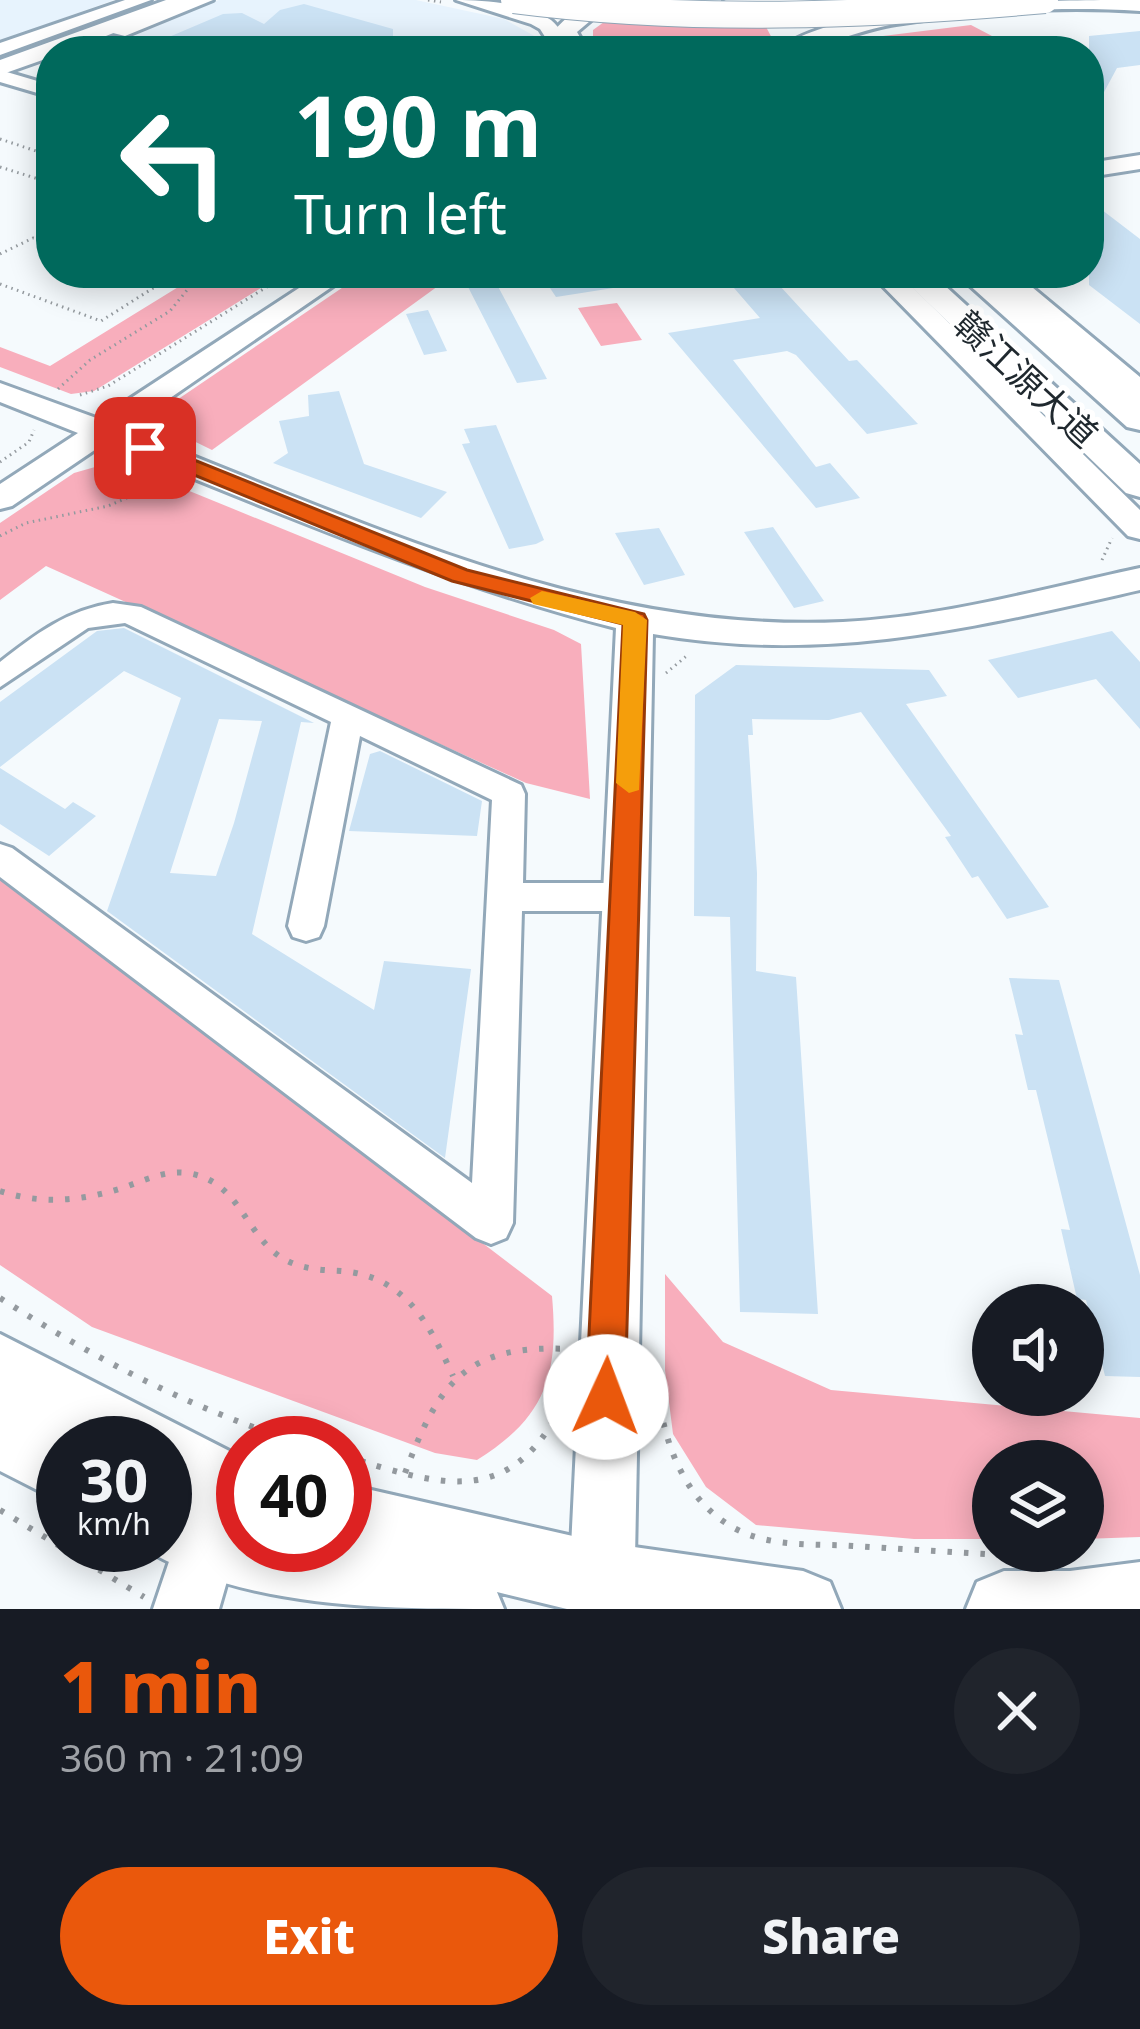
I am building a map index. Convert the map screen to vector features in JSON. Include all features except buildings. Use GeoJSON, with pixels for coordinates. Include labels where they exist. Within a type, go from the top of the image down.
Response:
{"type":"FeatureCollection","features":[{"type":"Feature","properties":{"kind":"highway"},"geometry":{"type":"LineString","coordinates":[[514,0],[756,17],[926,12],[1045,0]]}},
{"type":"Feature","properties":{"kind":"highway"},"geometry":{"type":"LineString","coordinates":[[574,0],[781,10],[969,0]]}},
{"type":"Feature","properties":{"kind":"main road"},"geometry":{"type":"LineString","coordinates":[[51,36],[158,0]]}},
{"type":"Feature","properties":{"kind":"main road"},"geometry":{"type":"LineString","coordinates":[[96,36],[186,0]]}},
{"type":"Feature","properties":{"kind":"main road"},"geometry":{"type":"LineString","coordinates":[[494,0],[554,22],[566,36]]}},
{"type":"Feature","properties":{"kind":"main road"},"geometry":{"type":"LineString","coordinates":[[569,36],[569,24],[577,17],[637,0]]}},
{"type":"Feature","properties":{"kind":"main road"},"geometry":{"type":"LineString","coordinates":[[709,0],[775,18],[792,36]]}},
{"type":"Feature","properties":{"kind":"main road"},"geometry":{"type":"LineString","coordinates":[[736,0],[879,0]]}},
{"type":"Feature","properties":{"kind":"main road"},"geometry":{"type":"LineString","coordinates":[[815,36],[866,24],[1089,0]]}},
{"type":"Feature","properties":{"kind":"main road"},"geometry":{"type":"LineString","coordinates":[[1077,1],[1139,2]]}},
{"type":"Feature","properties":{"kind":"main road"},"geometry":{"type":"LineString","coordinates":[[0,53],[36,41]]}},
{"type":"Feature","properties":{"kind":"main road"},"geometry":{"type":"LineString","coordinates":[[0,74],[36,60]]}},
{"type":"Feature","properties":{"kind":"main road","name":"赣江源大道"},"geometry":{"type":"LineString","coordinates":[[929,288],[1140,485]]}},
{"type":"Feature","properties":{"kind":"main road","name":"赣江源大道"},"geometry":{"type":"LineString","coordinates":[[989,288],[1140,419]]}},
{"type":"Feature","properties":{"kind":"main road"},"geometry":{"type":"LineString","coordinates":[[0,1368],[88,1416]]}},
{"type":"Feature","properties":{"kind":"main road"},"geometry":{"type":"LineString","coordinates":[[0,1433],[36,1452]]}},
{"type":"Feature","properties":{"kind":"main road"},"geometry":{"type":"LineString","coordinates":[[372,1528],[600,1594],[803,1609]]}},
{"type":"Feature","properties":{"kind":"main road"},"geometry":{"type":"LineString","coordinates":[[192,1554],[466,1609]]}},
{"type":"Feature","properties":{"kind":"main road"},"geometry":{"type":"LineString","coordinates":[[1013,1583],[1070,1609],[1140,1600]]}},
{"type":"Feature","properties":{"kind":"street"},"geometry":{"type":"LineString","coordinates":[[46,36],[142,0]]}},
{"type":"Feature","properties":{"kind":"street"},"geometry":{"type":"LineString","coordinates":[[107,36],[204,0]]}},
{"type":"Feature","properties":{"kind":"street"},"geometry":{"type":"LineString","coordinates":[[465,0],[537,20],[558,36]]}},
{"type":"Feature","properties":{"kind":"street"},"geometry":{"type":"LineString","coordinates":[[0,53],[36,40]]}},
{"type":"Feature","properties":{"kind":"street"},"geometry":{"type":"LineString","coordinates":[[0,74],[36,62]]}},
{"type":"Feature","properties":{"kind":"street"},"geometry":{"type":"LineString","coordinates":[[0,74],[36,86]]}},
{"type":"Feature","properties":{"kind":"street"},"geometry":{"type":"LineString","coordinates":[[1104,168],[1140,162]]}},
{"type":"Feature","properties":{"kind":"street"},"geometry":{"type":"LineString","coordinates":[[0,479],[82,411],[290,288]]}},
{"type":"Feature","properties":{"kind":"street"},"geometry":{"type":"LineString","coordinates":[[0,499],[82,411],[311,288]]}},
{"type":"Feature","properties":{"kind":"street"},"geometry":{"type":"LineString","coordinates":[[898,288],[1140,529]]}},
{"type":"Feature","properties":{"kind":"street"},"geometry":{"type":"LineString","coordinates":[[1017,288],[1140,392]]}},
{"type":"Feature","properties":{"kind":"street"},"geometry":{"type":"LineString","coordinates":[[0,392],[82,411],[460,575],[635,620],[696,629],[840,635],[945,621],[1140,579]]}},
{"type":"Feature","properties":{"kind":"street"},"geometry":{"type":"LineString","coordinates":[[0,858],[491,1223],[509,794],[131,614],[112,610],[80,619],[6,666]]}},
{"type":"Feature","properties":{"kind":"street"},"geometry":{"type":"LineString","coordinates":[[600,1594],[635,620]]}},
{"type":"Feature","properties":{"kind":"street"},"geometry":{"type":"LineString","coordinates":[[306,926],[348,717]]}},
{"type":"Feature","properties":{"kind":"street"},"geometry":{"type":"LineString","coordinates":[[505,896],[624,897]]}},
{"type":"Feature","properties":{"kind":"path"},"geometry":{"type":"LineString","coordinates":[[0,139],[36,151]]}},
{"type":"Feature","properties":{"kind":"path"},"geometry":{"type":"LineString","coordinates":[[0,167],[36,178]]}},
{"type":"Feature","properties":{"kind":"path"},"geometry":{"type":"LineString","coordinates":[[0,254],[36,239]]}},
{"type":"Feature","properties":{"kind":"path"},"geometry":{"type":"LineString","coordinates":[[0,284],[101,321],[154,288]]}},
{"type":"Feature","properties":{"kind":"path"},"geometry":{"type":"LineString","coordinates":[[189,288],[170,311],[90,360],[54,393],[82,411],[108,386],[266,288]]}},
{"type":"Feature","properties":{"kind":"path"},"geometry":{"type":"LineString","coordinates":[[0,462],[29,442],[34,434],[31,422]]}},
{"type":"Feature","properties":{"kind":"path"},"geometry":{"type":"LineString","coordinates":[[0,536],[23,523],[69,517],[130,500],[174,477]]}},
{"type":"Feature","properties":{"kind":"path"},"geometry":{"type":"LineString","coordinates":[[662,691],[667,673],[694,651]]}},
{"type":"Feature","properties":{"kind":"path"},"geometry":{"type":"LineString","coordinates":[[0,1191],[26,1201],[65,1201],[164,1174],[196,1174],[231,1191],[273,1252],[298,1268],[376,1277],[410,1300],[437,1340],[453,1376]]}},
{"type":"Feature","properties":{"kind":"path"},"geometry":{"type":"LineString","coordinates":[[0,1298],[75,1348],[223,1416]]}},
{"type":"Feature","properties":{"kind":"path"},"geometry":{"type":"LineString","coordinates":[[405,1473],[426,1413],[453,1376],[500,1353],[537,1346],[569,1349]]}},
{"type":"Feature","properties":{"kind":"path"},"geometry":{"type":"LineString","coordinates":[[655,1366],[657,1413],[670,1454],[692,1491],[718,1517],[752,1536],[1013,1583]]}},
{"type":"Feature","properties":{"kind":"path"},"geometry":{"type":"LineString","coordinates":[[0,1510],[36,1518]]}},
{"type":"Feature","properties":{"kind":"shaded area"},"geometry":{"type":"Polygon","coordinates":[[[0,0],[114,0],[0,41],[0,0]]]}},
{"type":"Feature","properties":{"kind":"shaded area"},"geometry":{"type":"Polygon","coordinates":[[[219,0],[416,0],[504,19],[534,36],[123,36],[219,0]]]}},
{"type":"Feature","properties":{"kind":"shaded area"},"geometry":{"type":"Polygon","coordinates":[[[615,14],[765,25],[771,36],[593,36],[593,30],[615,14]]]}},
{"type":"Feature","properties":{"kind":"shaded area"},"geometry":{"type":"Polygon","coordinates":[[[971,25],[992,36],[883,36],[971,25]]]}},
{"type":"Feature","properties":{"kind":"shaded area"},"geometry":{"type":"Polygon","coordinates":[[[177,288],[261,288],[94,391],[71,394],[0,367],[0,347],[50,366],[177,288]]]}},
{"type":"Feature","properties":{"kind":"shaded area"},"geometry":{"type":"Polygon","coordinates":[[[342,288],[435,288],[212,450],[157,423],[157,414],[342,288]]]}},
{"type":"Feature","properties":{"kind":"shaded area"},"geometry":{"type":"Polygon","coordinates":[[[617,303],[642,340],[601,346],[578,308],[617,303]]]}},
{"type":"Feature","properties":{"kind":"shaded area"},"geometry":{"type":"Polygon","coordinates":[[[109,463],[133,468],[425,587],[554,630],[581,644],[590,799],[526,783],[46,566],[0,600],[0,523],[74,473],[109,463]]]}},
{"type":"Feature","properties":{"kind":"shaded area"},"geometry":{"type":"Polygon","coordinates":[[[0,875],[552,1296],[550,1371],[533,1410],[500,1444],[477,1460],[435,1453],[372,1430],[372,1416],[334,1416],[92,1327],[0,1265],[0,875]]]}},
{"type":"Feature","properties":{"kind":"shaded area"},"geometry":{"type":"Polygon","coordinates":[[[665,1274],[723,1342],[831,1390],[972,1403],[972,1416],[1140,1418],[1140,1537],[1104,1538],[1104,1440],[972,1440],[972,1539],[914,1539],[756,1525],[706,1487],[673,1434],[665,1370],[665,1274]]]}},
{"type":"Feature","properties":{"kind":"slow traffic"},"geometry":{"type":"LineString","coordinates":[[542,598],[635,620],[629,783]]}},
{"type":"Feature","properties":{"kind":"route"},"geometry":{"type":"LineString","coordinates":[[145,448],[460,575],[635,620],[606,1397]]}}]}
